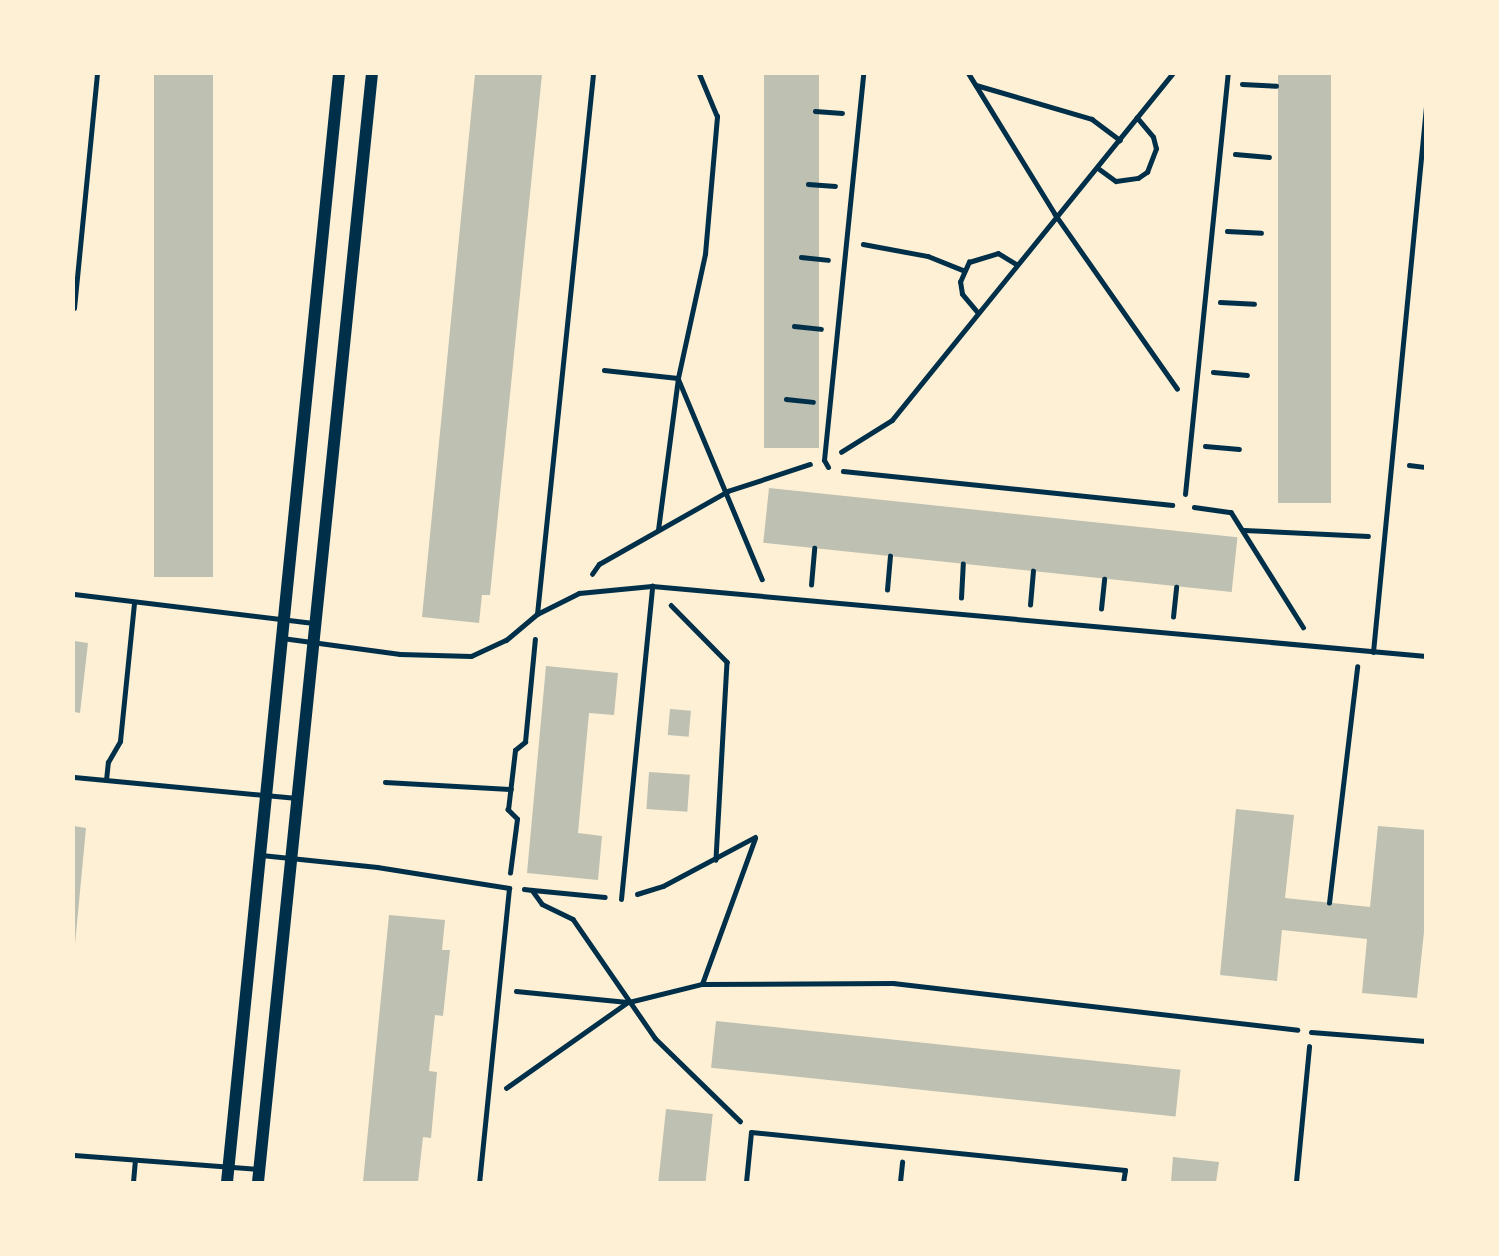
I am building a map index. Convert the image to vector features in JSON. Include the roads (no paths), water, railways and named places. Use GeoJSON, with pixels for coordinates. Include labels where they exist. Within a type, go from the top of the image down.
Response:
{"type":"FeatureCollection","features":[{"type":"Feature","properties":{"kind":"street"},"geometry":{"type":"LineString","coordinates":[[227,1182],[340,74]]}},
{"type":"Feature","properties":{"kind":"street"},"geometry":{"type":"LineString","coordinates":[[258,1182],[372,74]]}},
{"type":"Feature","properties":{"kind":"lane"},"geometry":{"type":"LineString","coordinates":[[74,308],[97,74]]}},
{"type":"Feature","properties":{"kind":"lane"},"geometry":{"type":"LineString","coordinates":[[537,614],[593,74]]}},
{"type":"Feature","properties":{"kind":"lane"},"geometry":{"type":"LineString","coordinates":[[828,467],[824,460],[863,74]]}},
{"type":"Feature","properties":{"kind":"lane"},"geometry":{"type":"LineString","coordinates":[[1185,494],[1228,74]]}},
{"type":"Feature","properties":{"kind":"lane"},"geometry":{"type":"LineString","coordinates":[[1373,652],[1426,107]]}},
{"type":"Feature","properties":{"kind":"lane"},"geometry":{"type":"LineString","coordinates":[[621,899],[652,586]]}},
{"type":"Feature","properties":{"kind":"lane"},"geometry":{"type":"LineString","coordinates":[[282,638],[400,654],[471,656],[506,640],[537,614],[579,593],[652,586],[768,594],[1316,648],[1426,656]]}},
{"type":"Feature","properties":{"kind":"lane"},"geometry":{"type":"LineString","coordinates":[[74,594],[134,604],[315,623]]}},
{"type":"Feature","properties":{"kind":"lane"},"geometry":{"type":"LineString","coordinates":[[106,780],[108,762],[120,741],[134,604]]}},
{"type":"Feature","properties":{"kind":"lane"},"geometry":{"type":"LineString","coordinates":[[74,777],[298,798]]}},
{"type":"Feature","properties":{"kind":"lane"},"geometry":{"type":"LineString","coordinates":[[260,855],[509,888],[479,1182]]}},
{"type":"Feature","properties":{"kind":"lane"},"geometry":{"type":"LineString","coordinates":[[1311,1032],[1426,1041]]}},
{"type":"Feature","properties":{"kind":"lane"},"geometry":{"type":"LineString","coordinates":[[746,1182],[751,1132],[1125,1170],[1124,1182]]}},
{"type":"Feature","properties":{"kind":"lane"},"geometry":{"type":"LineString","coordinates":[[74,1155],[260,1169]]}},
{"type":"Feature","properties":{"kind":"lane"},"geometry":{"type":"LineString","coordinates":[[133,1182],[135,1161]]}}]}
